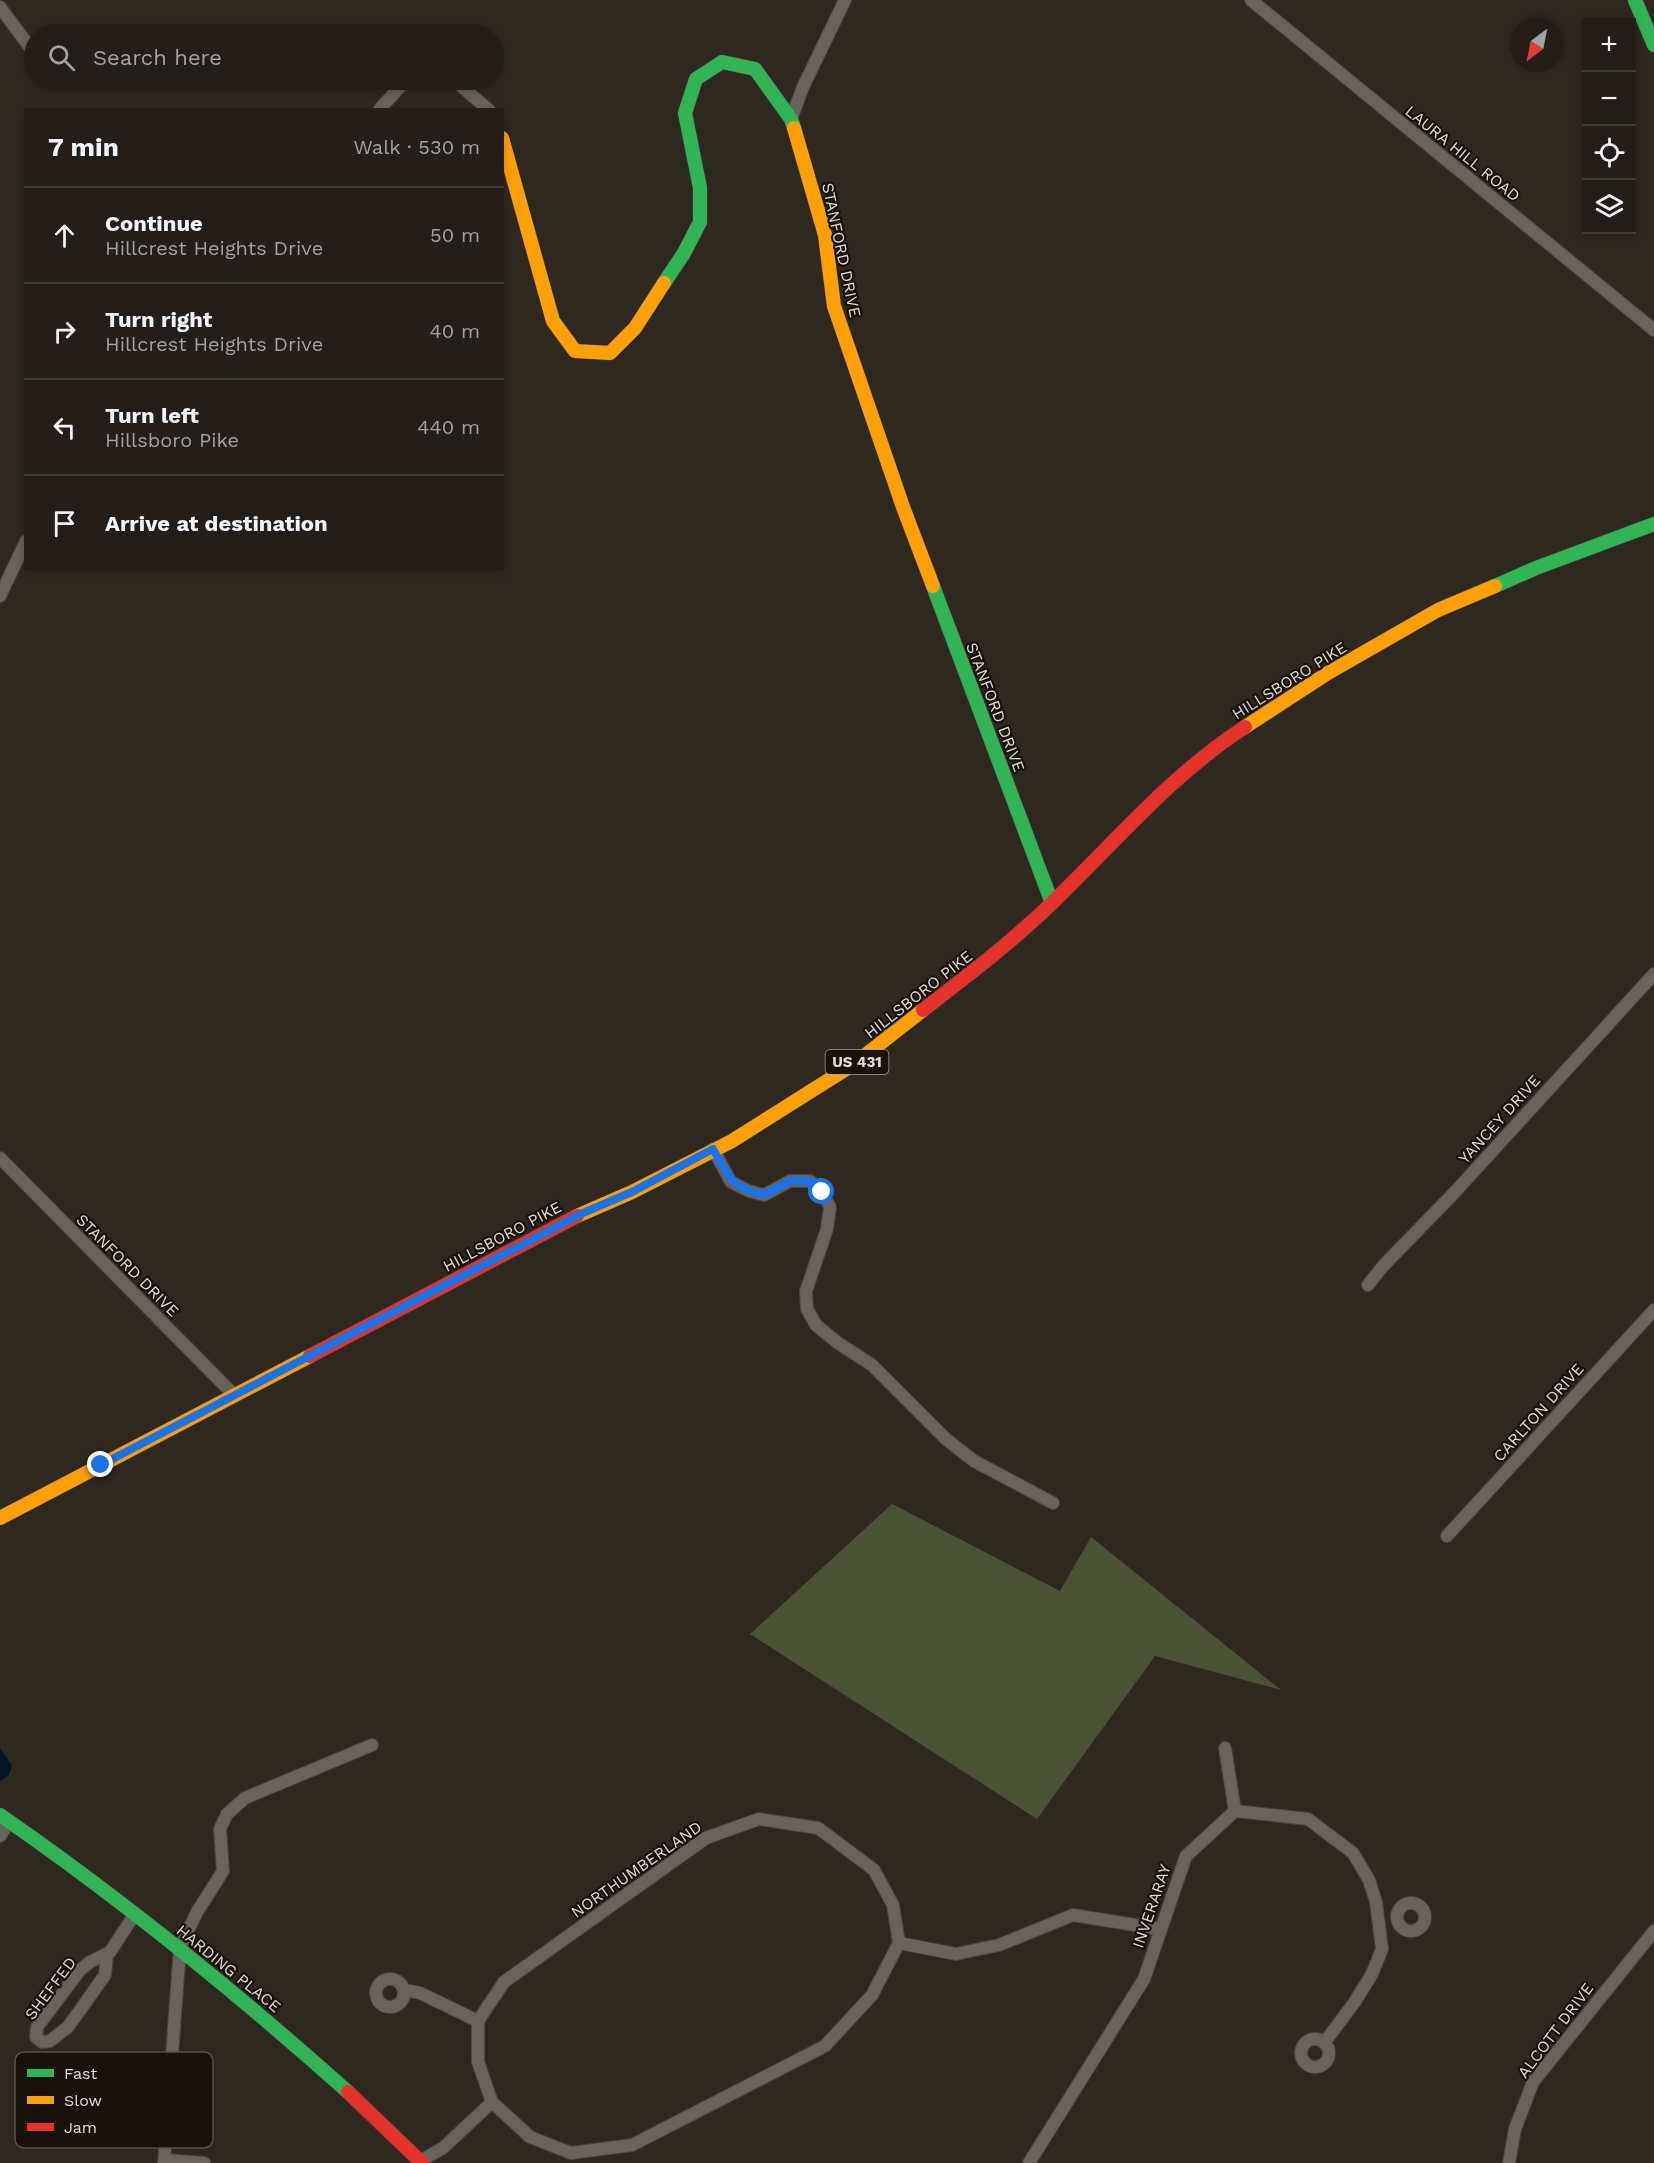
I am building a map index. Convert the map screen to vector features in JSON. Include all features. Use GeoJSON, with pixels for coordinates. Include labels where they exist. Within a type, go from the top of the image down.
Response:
{"type":"FeatureCollection","features":[{"type":"Feature","properties":{"kind":"main road"},"geometry":{"type":"LineString","coordinates":[[1635,0],[1654,45]]}},
{"type":"Feature","properties":{"kind":"main road","name":"STANFORD DRIVE"},"geometry":{"type":"LineString","coordinates":[[504,145],[553,321],[575,351],[610,353],[635,328],[684,253],[700,222],[700,188],[686,113],[696,79],[722,62],[755,69],[791,119],[825,235],[834,306],[908,518],[1052,903]]}},
{"type":"Feature","properties":{"kind":"main road","name":"HILLSBORO PIKE"},"geometry":{"type":"LineString","coordinates":[[0,1518],[583,1213],[632,1192],[732,1141],[854,1064],[996,953],[1052,903],[1135,818],[1185,773],[1239,731],[1328,673],[1438,610],[1536,568],[1654,524]]}},
{"type":"Feature","properties":{"kind":"main road","name":"HARDING PLACE"},"geometry":{"type":"LineString","coordinates":[[5,1819],[180,1947],[348,2091],[421,2162]]}},
{"type":"Feature","properties":{"kind":"street"},"geometry":{"type":"LineString","coordinates":[[791,119],[803,87],[845,0]]}},
{"type":"Feature","properties":{"kind":"street","name":"LAURA HILL ROAD"},"geometry":{"type":"LineString","coordinates":[[1251,0],[1654,330]]}},
{"type":"Feature","properties":{"kind":"street"},"geometry":{"type":"LineString","coordinates":[[0,7],[24,39]]}},
{"type":"Feature","properties":{"kind":"street"},"geometry":{"type":"LineString","coordinates":[[381,108],[397,90]]}},
{"type":"Feature","properties":{"kind":"street"},"geometry":{"type":"LineString","coordinates":[[466,90],[487,108]]}},
{"type":"Feature","properties":{"kind":"street"},"geometry":{"type":"LineString","coordinates":[[0,596],[24,545]]}},
{"type":"Feature","properties":{"kind":"street","name":"YANCEY DRIVE"},"geometry":{"type":"LineString","coordinates":[[1368,1286],[1383,1266],[1455,1192],[1654,974]]}},
{"type":"Feature","properties":{"kind":"street"},"geometry":{"type":"LineString","coordinates":[[713,1149],[731,1182],[749,1191],[764,1195],[790,1181],[810,1181],[822,1192],[830,1208],[827,1229],[806,1291],[807,1309],[816,1325],[838,1343],[872,1365],[946,1439],[974,1461],[1053,1503]]}},
{"type":"Feature","properties":{"kind":"street","name":"STANFORD DRIVE"},"geometry":{"type":"LineString","coordinates":[[0,1158],[234,1395]]}},
{"type":"Feature","properties":{"kind":"street","name":"CARLTON DRIVE"},"geometry":{"type":"LineString","coordinates":[[1447,1536],[1654,1311]]}},
{"type":"Feature","properties":{"kind":"street"},"geometry":{"type":"LineString","coordinates":[[172,2052],[180,1947],[197,1912],[223,1871],[220,1828],[227,1814],[245,1798],[372,1745]]}},
{"type":"Feature","properties":{"kind":"street"},"geometry":{"type":"LineString","coordinates":[[1225,1748],[1235,1811],[1308,1819],[1353,1853],[1369,1880],[1376,1902],[1382,1949],[1372,1974],[1324,2043]]}},
{"type":"Feature","properties":{"kind":"street","name":"INVERARAY"},"geometry":{"type":"LineString","coordinates":[[1029,2163],[1144,1978],[1186,1856],[1235,1811]]}},
{"type":"Feature","properties":{"kind":"street"},"geometry":{"type":"LineString","coordinates":[[0,1836],[5,1819]]}},
{"type":"Feature","properties":{"kind":"street","name":"NORTHUMBERLAND"},"geometry":{"type":"LineString","coordinates":[[478,2021],[504,1982],[706,1838],[759,1819],[818,1827],[874,1870],[892,1905],[898,1943]]}},
{"type":"Feature","properties":{"kind":"street","name":"SHEFFED"},"geometry":{"type":"LineString","coordinates":[[107,1954],[80,1970],[37,2027],[36,2037],[42,2042],[50,2041],[68,2027],[105,1975],[107,1954],[135,1914]]}},
{"type":"Feature","properties":{"kind":"street"},"geometry":{"type":"LineString","coordinates":[[404,1994],[410,1991],[420,1993],[478,2021],[478,2062],[492,2102],[530,2137],[571,2153],[632,2145],[825,2046],[872,1995],[898,1943],[956,1954],[999,1945],[1073,1915],[1160,1929]]}},
{"type":"Feature","properties":{"kind":"street"},"geometry":{"type":"LineString","coordinates":[[1378,1921],[1397,1919]]}},
{"type":"Feature","properties":{"kind":"street","name":"ALCOTT DRIVE"},"geometry":{"type":"LineString","coordinates":[[1509,2163],[1515,2129],[1533,2082],[1654,1931]]}},
{"type":"Feature","properties":{"kind":"street"},"geometry":{"type":"LineString","coordinates":[[421,2162],[443,2148],[492,2102]]}},
{"type":"Feature","properties":{"kind":"street"},"geometry":{"type":"LineString","coordinates":[[164,2162],[204,2163]]}},
{"type":"Feature","properties":{"kind":"green space"},"geometry":{"type":"Polygon","coordinates":[[[892,1504],[1060,1591],[1091,1537],[1281,1690],[1155,1656],[1037,1819],[750,1634],[892,1504]]]}},
{"type":"Feature","properties":{"kind":"water"},"geometry":{"type":"Polygon","coordinates":[[[0,1748],[12,1766],[9,1775],[0,1781],[0,1748]]]}},
{"type":"Feature","properties":{"kind":"traffic: fast"},"geometry":{"type":"LineString","coordinates":[[1635,0],[1654,45]]}},
{"type":"Feature","properties":{"kind":"traffic: fast"},"geometry":{"type":"LineString","coordinates":[[664,283],[684,253],[700,222],[700,188],[685,113],[696,79],[722,62],[755,69],[791,119],[794,128]]}},
{"type":"Feature","properties":{"kind":"traffic: fast"},"geometry":{"type":"LineString","coordinates":[[1495,586],[1536,568],[1654,524]]}},
{"type":"Feature","properties":{"kind":"traffic: fast"},"geometry":{"type":"LineString","coordinates":[[933,586],[1052,903]]}},
{"type":"Feature","properties":{"kind":"traffic: fast"},"geometry":{"type":"LineString","coordinates":[[0,1815],[91,1880],[178,1948],[348,2092]]}},
{"type":"Feature","properties":{"kind":"traffic: slow"},"geometry":{"type":"LineString","coordinates":[[794,128],[825,235],[834,306],[903,507],[933,586]]}},
{"type":"Feature","properties":{"kind":"traffic: slow"},"geometry":{"type":"LineString","coordinates":[[504,145],[553,321],[575,351],[610,353],[635,328],[664,283]]}},
{"type":"Feature","properties":{"kind":"traffic: slow"},"geometry":{"type":"LineString","coordinates":[[1245,727],[1328,673],[1438,610],[1495,586]]}},
{"type":"Feature","properties":{"kind":"traffic: slow"},"geometry":{"type":"LineString","coordinates":[[577,1216],[632,1192],[732,1141],[854,1064],[923,1010]]}},
{"type":"Feature","properties":{"kind":"traffic: slow"},"geometry":{"type":"LineString","coordinates":[[0,1518],[310,1356]]}},
{"type":"Feature","properties":{"kind":"traffic: jam"},"geometry":{"type":"LineString","coordinates":[[923,1010],[1022,931],[1144,810],[1192,766],[1245,727]]}},
{"type":"Feature","properties":{"kind":"traffic: jam"},"geometry":{"type":"LineString","coordinates":[[310,1356],[577,1216]]}},
{"type":"Feature","properties":{"kind":"traffic: jam"},"geometry":{"type":"LineString","coordinates":[[348,2092],[422,2163]]}},
{"type":"Feature","properties":{"kind":"route"},"geometry":{"type":"LineString","coordinates":[[101,1465],[583,1213],[632,1192],[713,1149],[731,1182],[749,1191],[764,1195],[790,1181],[810,1181],[822,1192]]}}]}
